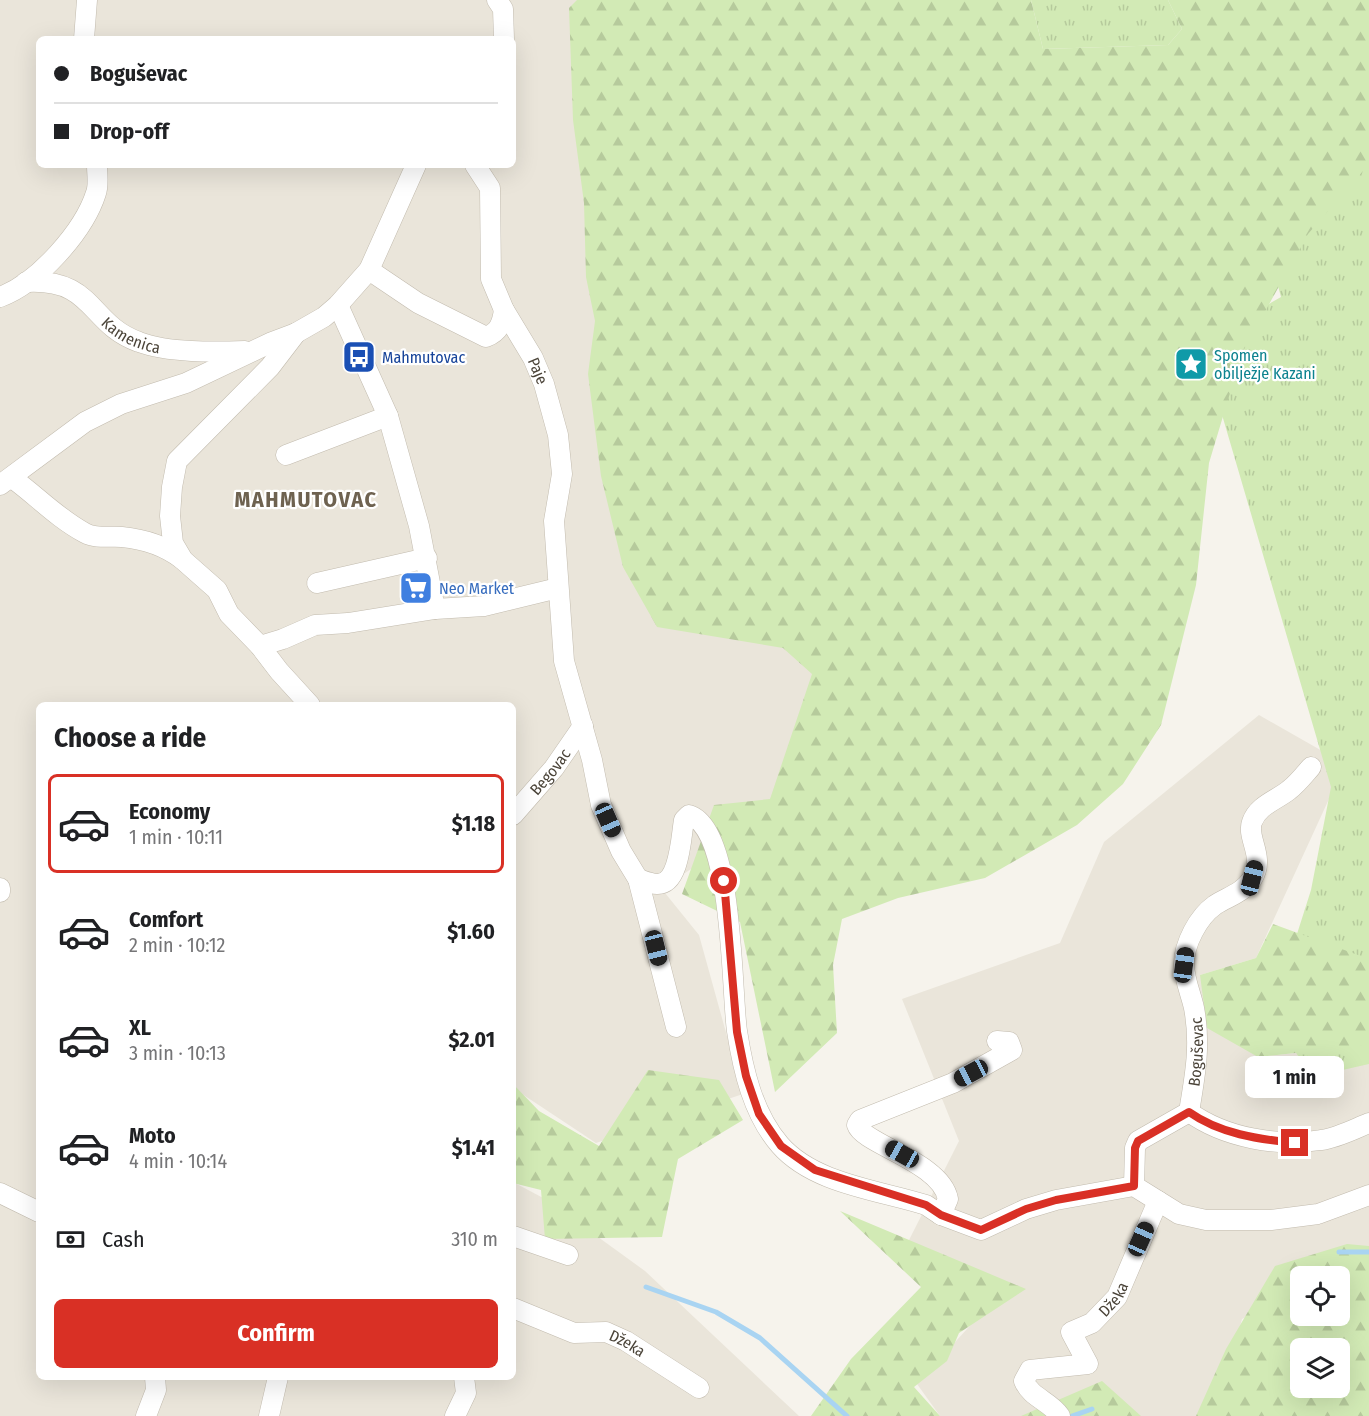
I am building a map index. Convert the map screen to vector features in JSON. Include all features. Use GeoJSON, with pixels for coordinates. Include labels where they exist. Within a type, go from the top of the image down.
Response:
{"type":"FeatureCollection","features":[{"type":"Feature","properties":{"kind":"street"},"geometry":{"type":"LineString","coordinates":[[84,36],[87,0]]}},
{"type":"Feature","properties":{"kind":"street"},"geometry":{"type":"LineString","coordinates":[[497,0],[503,9],[504,36]]}},
{"type":"Feature","properties":{"kind":"street"},"geometry":{"type":"LineString","coordinates":[[0,297],[26,282],[83,224],[97,190],[97,168]]}},
{"type":"Feature","properties":{"kind":"street"},"geometry":{"type":"LineString","coordinates":[[307,702],[279,672],[260,645],[229,614],[217,590],[166,547],[126,537],[100,537],[86,534],[70,522],[51,513],[36,496],[6,481],[85,422],[121,404],[186,383],[296,333],[338,305],[369,270],[415,168]]}},
{"type":"Feature","properties":{"kind":"street","name":"Paje"},"geometry":{"type":"LineString","coordinates":[[477,168],[490,188],[491,279],[504,310],[540,376],[558,435],[562,474],[554,521],[564,661],[583,726],[601,805],[621,851],[639,879],[676,1027]]}},
{"type":"Feature","properties":{"kind":"street"},"geometry":{"type":"LineString","coordinates":[[369,270],[418,303],[486,337],[495,333],[502,323],[504,310]]}},
{"type":"Feature","properties":{"kind":"street","name":"Kamenica"},"geometry":{"type":"LineString","coordinates":[[26,282],[46,281],[66,285],[114,328],[140,343],[204,352],[253,351]]}},
{"type":"Feature","properties":{"kind":"street"},"geometry":{"type":"LineString","coordinates":[[338,305],[388,416],[427,558],[435,609]]}},
{"type":"Feature","properties":{"kind":"street"},"geometry":{"type":"LineString","coordinates":[[183,560],[173,543],[170,516],[177,461],[270,367],[296,333]]}},
{"type":"Feature","properties":{"kind":"street"},"geometry":{"type":"LineString","coordinates":[[286,455],[388,416]]}},
{"type":"Feature","properties":{"kind":"street"},"geometry":{"type":"LineString","coordinates":[[317,583],[427,558]]}},
{"type":"Feature","properties":{"kind":"street"},"geometry":{"type":"LineString","coordinates":[[260,645],[283,639],[315,625],[348,623],[435,609],[484,606],[558,588]]}},
{"type":"Feature","properties":{"kind":"street","name":"Begovac"},"geometry":{"type":"LineString","coordinates":[[516,812],[561,760],[583,726]]}},
{"type":"Feature","properties":{"kind":"street","name":"Boguševac"},"geometry":{"type":"LineString","coordinates":[[1189,1112],[1197,1067],[1198,1042],[1184,965],[1187,942],[1213,907],[1240,891],[1252,878],[1258,855],[1251,833],[1251,822],[1270,801],[1289,790],[1311,767]]}},
{"type":"Feature","properties":{"kind":"street"},"geometry":{"type":"LineString","coordinates":[[639,879],[658,885],[667,881],[678,861],[684,820],[689,815],[702,823],[711,838],[721,866],[727,897],[737,1032],[746,1076],[759,1114],[781,1146],[815,1170],[926,1205],[941,1215],[981,1230],[1026,1209],[1056,1200],[1134,1186],[1179,1214],[1206,1220],[1271,1220],[1318,1214],[1369,1195]]}},
{"type":"Feature","properties":{"kind":"street"},"geometry":{"type":"LineString","coordinates":[[941,1215],[948,1199],[939,1183],[916,1162],[862,1134],[857,1125],[860,1120],[953,1083],[1012,1050],[1012,1044],[1009,1042],[997,1041]]}},
{"type":"Feature","properties":{"kind":"street"},"geometry":{"type":"LineString","coordinates":[[1134,1186],[1135,1148],[1138,1141],[1189,1112],[1203,1122],[1222,1129],[1258,1139],[1295,1143],[1324,1140],[1369,1123]]}},
{"type":"Feature","properties":{"kind":"street"},"geometry":{"type":"LineString","coordinates":[[1,1198],[36,1211]]}},
{"type":"Feature","properties":{"kind":"street","name":"Džeka"},"geometry":{"type":"LineString","coordinates":[[1059,1415],[1030,1393],[1024,1381],[1026,1375],[1030,1370],[1088,1364],[1071,1332],[1092,1323],[1117,1297],[1158,1201]]}},
{"type":"Feature","properties":{"kind":"street"},"geometry":{"type":"LineString","coordinates":[[516,1237],[568,1255]]}},
{"type":"Feature","properties":{"kind":"street","name":"Džeka"},"geometry":{"type":"LineString","coordinates":[[516,1309],[574,1333],[606,1332],[626,1341],[699,1388]]}},
{"type":"Feature","properties":{"kind":"street"},"geometry":{"type":"LineString","coordinates":[[146,1416],[156,1390],[155,1380]]}},
{"type":"Feature","properties":{"kind":"street"},"geometry":{"type":"LineString","coordinates":[[269,1416],[277,1380]]}},
{"type":"Feature","properties":{"kind":"street"},"geometry":{"type":"LineString","coordinates":[[455,1416],[466,1393],[464,1380]]}},
{"type":"Feature","properties":{"kind":"shaded area"},"geometry":{"type":"Polygon","coordinates":[[[0,0],[610,0],[855,638],[793,805],[661,888],[699,935],[743,1094],[596,1143],[516,1090],[516,702],[36,702],[36,1380],[516,1380],[516,1184],[547,1200],[645,1271],[799,1416],[0,1416],[0,0]]]}},
{"type":"Feature","properties":{"kind":"shaded area"},"geometry":{"type":"Polygon","coordinates":[[[1259,715],[1345,764],[1256,958],[1200,975],[1258,1057],[1369,1045],[1369,1260],[1343,1266],[1290,1266],[1290,1297],[1242,1319],[1216,1416],[940,1416],[917,1384],[1006,1286],[906,1246],[959,1141],[902,999],[1060,943],[1104,842],[1259,715]]]}},
{"type":"Feature","properties":{"kind":"green space"},"geometry":{"type":"Polygon","coordinates":[[[577,0],[1031,0],[1043,49],[1168,45],[1182,29],[1168,0],[1369,0],[1369,164],[1308,234],[1242,353],[1209,463],[1196,585],[1161,725],[1123,784],[1077,825],[985,878],[898,898],[842,919],[833,965],[837,1033],[775,1092],[740,922],[682,894],[714,805],[770,799],[812,674],[783,648],[657,627],[623,567],[601,476],[588,374],[595,321],[586,277],[584,203],[573,120],[569,8],[577,0]]]}},
{"type":"Feature","properties":{"kind":"green space"},"geometry":{"type":"Polygon","coordinates":[[[1031,0],[1168,0],[1182,29],[1168,45],[1043,49],[1031,0]]]}},
{"type":"Feature","properties":{"kind":"green space"},"geometry":{"type":"Polygon","coordinates":[[[1369,50],[1369,1064],[1312,1077],[1279,1027],[1290,956],[1311,890],[1331,787],[1201,343],[1281,297],[1246,170],[1369,50]]]}},
{"type":"Feature","properties":{"kind":"green space"},"geometry":{"type":"Polygon","coordinates":[[[1273,924],[1369,959],[1369,1045],[1258,1057],[1207,1028],[1200,975],[1256,958],[1273,924]]]}},
{"type":"Feature","properties":{"kind":"green space"},"geometry":{"type":"Polygon","coordinates":[[[648,1070],[719,1080],[743,1120],[678,1159],[662,1237],[545,1239],[541,1190],[516,1184],[516,1087],[539,1111],[599,1146],[648,1070]]]}},
{"type":"Feature","properties":{"kind":"green space"},"geometry":{"type":"Polygon","coordinates":[[[840,1211],[1026,1289],[959,1333],[947,1361],[914,1387],[940,1416],[811,1416],[851,1359],[921,1287],[840,1211]]]}},
{"type":"Feature","properties":{"kind":"green space"},"geometry":{"type":"Polygon","coordinates":[[[1347,1244],[1369,1246],[1369,1416],[1196,1416],[1226,1349],[1275,1266],[1347,1244]]]}},
{"type":"Feature","properties":{"kind":"green space"},"geometry":{"type":"Polygon","coordinates":[[[1102,1381],[1141,1416],[1021,1416],[1102,1381]]]}},
{"type":"Feature","properties":{"kind":"waterway"},"geometry":{"type":"LineString","coordinates":[[1339,1252],[1369,1252]]}},
{"type":"Feature","properties":{"kind":"waterway"},"geometry":{"type":"LineString","coordinates":[[646,1287],[716,1312],[760,1338],[847,1416]]}},
{"type":"Feature","properties":{"kind":"waterway"},"geometry":{"type":"LineString","coordinates":[[1072,1416],[1092,1409]]}},
{"type":"Feature","properties":{"kind":"place","name":"Mahmutovac"},"geometry":{"type":"Point","coordinates":[359,357]}},
{"type":"Feature","properties":{"kind":"place","name":"Spomen obilježje Kazani"},"geometry":{"type":"Point","coordinates":[1191,364]}},
{"type":"Feature","properties":{"kind":"place","name":"Neo Market"},"geometry":{"type":"Point","coordinates":[416,588]}},
{"type":"Feature","properties":{"kind":"district","name":"MAHMUTOVAC"},"geometry":{"type":"Point","coordinates":[306,499]}},
{"type":"Feature","properties":{"kind":"route"},"geometry":{"type":"LineString","coordinates":[[724,881],[737,1032],[746,1076],[759,1114],[781,1146],[815,1170],[862,1187],[926,1205],[941,1215],[960,1220],[981,1230],[1026,1209],[1056,1200],[1134,1186],[1135,1148],[1138,1141],[1189,1112],[1203,1122],[1222,1129],[1258,1139],[1295,1143]]}}]}
